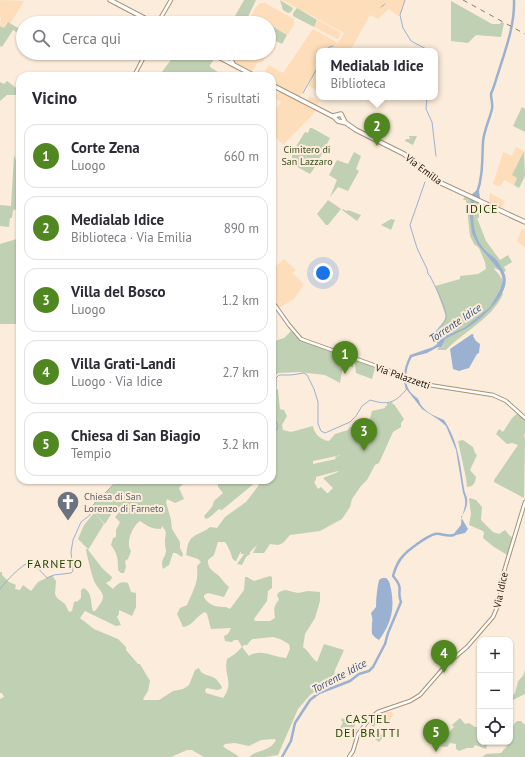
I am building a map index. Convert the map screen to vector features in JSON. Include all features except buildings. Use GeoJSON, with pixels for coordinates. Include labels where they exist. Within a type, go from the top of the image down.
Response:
{"type":"FeatureCollection","features":[{"type":"Feature","properties":{"kind":"main road"},"geometry":{"type":"LineString","coordinates":[[111,0],[144,16]]}},
{"type":"Feature","properties":{"kind":"main road"},"geometry":{"type":"LineString","coordinates":[[161,16],[171,0]]}},
{"type":"Feature","properties":{"kind":"main road"},"geometry":{"type":"LineString","coordinates":[[136,72],[142,60]]}},
{"type":"Feature","properties":{"kind":"main road"},"geometry":{"type":"LineString","coordinates":[[226,60],[247,72]]}},
{"type":"Feature","properties":{"kind":"main road"},"geometry":{"type":"LineString","coordinates":[[276,87],[332,116],[337,117],[338,121],[342,120],[341,114],[337,117]]}},
{"type":"Feature","properties":{"kind":"main road","name":"Via Emilia"},"geometry":{"type":"LineString","coordinates":[[342,120],[356,130],[404,154],[438,181],[525,222]]}},
{"type":"Feature","properties":{"kind":"main road","name":"Via Palazzetti"},"geometry":{"type":"LineString","coordinates":[[276,307],[301,339],[436,387],[493,395],[506,401],[525,418]]}},
{"type":"Feature","properties":{"kind":"main road","name":"Via Idice"},"geometry":{"type":"LineString","coordinates":[[349,757],[353,751],[358,734],[370,718],[378,712],[410,701],[420,695],[447,664],[467,647],[493,617],[499,603],[502,578],[525,502]]}},
{"type":"Feature","properties":{"kind":"shaded area"},"geometry":{"type":"Polygon","coordinates":[[[0,0],[24,1],[10,24],[7,22],[4,28],[0,26],[0,0]]]}},
{"type":"Feature","properties":{"kind":"shaded area"},"geometry":{"type":"Polygon","coordinates":[[[282,0],[405,0],[400,15],[398,16],[389,9],[378,19],[370,15],[352,48],[316,48],[316,90],[308,86],[312,78],[311,77],[299,98],[276,86],[276,72],[265,72],[269,65],[283,73],[313,29],[338,43],[344,33],[282,0]]]}},
{"type":"Feature","properties":{"kind":"shaded area"},"geometry":{"type":"Polygon","coordinates":[[[265,3],[294,19],[294,24],[288,35],[276,28],[276,16],[251,16],[259,4],[265,3]]]}},
{"type":"Feature","properties":{"kind":"shaded area"},"geometry":{"type":"Polygon","coordinates":[[[318,20],[341,33],[339,38],[337,39],[314,27],[318,20]]]}},
{"type":"Feature","properties":{"kind":"shaded area"},"geometry":{"type":"Polygon","coordinates":[[[224,60],[263,60],[261,63],[258,62],[252,72],[239,67],[237,71],[228,66],[228,63],[224,60]]]}},
{"type":"Feature","properties":{"kind":"shaded area"},"geometry":{"type":"Polygon","coordinates":[[[280,91],[317,110],[283,145],[276,137],[276,109],[281,102],[276,99],[276,96],[280,91]]]}},
{"type":"Feature","properties":{"kind":"shaded area"},"geometry":{"type":"Polygon","coordinates":[[[309,96],[319,101],[316,107],[306,102],[309,96]]]}},
{"type":"Feature","properties":{"kind":"shaded area"},"geometry":{"type":"Polygon","coordinates":[[[516,147],[524,151],[513,175],[517,178],[514,185],[504,180],[500,187],[493,184],[503,152],[512,156],[516,147]]]}},
{"type":"Feature","properties":{"kind":"shaded area"},"geometry":{"type":"Polygon","coordinates":[[[490,193],[505,201],[501,209],[489,201],[490,193]]]}},
{"type":"Feature","properties":{"kind":"shaded area"},"geometry":{"type":"Polygon","coordinates":[[[522,229],[525,230],[525,248],[517,241],[522,229]]]}},
{"type":"Feature","properties":{"kind":"shaded area"},"geometry":{"type":"Polygon","coordinates":[[[284,259],[296,270],[292,273],[304,284],[294,299],[276,310],[276,266],[284,259]]]}},
{"type":"Feature","properties":{"kind":"shaded area"},"geometry":{"type":"Polygon","coordinates":[[[384,711],[394,714],[388,722],[381,716],[384,711]]]}},
{"type":"Feature","properties":{"kind":"green space"},"geometry":{"type":"Polygon","coordinates":[[[244,0],[256,0],[248,16],[235,16],[244,0]]]}},
{"type":"Feature","properties":{"kind":"green space"},"geometry":{"type":"Polygon","coordinates":[[[280,0],[293,8],[291,12],[288,13],[283,10],[280,0]]]}},
{"type":"Feature","properties":{"kind":"green space"},"geometry":{"type":"Polygon","coordinates":[[[451,1],[492,24],[500,24],[501,22],[504,23],[501,37],[476,35],[468,43],[451,41],[451,1]]]}},
{"type":"Feature","properties":{"kind":"green space"},"geometry":{"type":"Polygon","coordinates":[[[297,8],[317,20],[314,27],[293,16],[293,13],[297,8]]]}},
{"type":"Feature","properties":{"kind":"green space"},"geometry":{"type":"Polygon","coordinates":[[[8,22],[16,27],[16,32],[13,30],[2,47],[0,46],[0,26],[4,28],[8,22]]]}},
{"type":"Feature","properties":{"kind":"green space"},"geometry":{"type":"Polygon","coordinates":[[[276,28],[287,35],[282,44],[276,41],[276,28]]]}},
{"type":"Feature","properties":{"kind":"green space"},"geometry":{"type":"Polygon","coordinates":[[[171,60],[214,60],[210,67],[218,72],[162,72],[171,60]]]}},
{"type":"Feature","properties":{"kind":"green space"},"geometry":{"type":"Polygon","coordinates":[[[7,81],[16,88],[16,95],[7,95],[0,101],[0,82],[4,84],[7,81]]]}},
{"type":"Feature","properties":{"kind":"green space"},"geometry":{"type":"Polygon","coordinates":[[[522,107],[525,109],[525,132],[513,126],[522,107]]]}},
{"type":"Feature","properties":{"kind":"green space","name":"Cimitero di San Lazzaro"},"geometry":{"type":"Polygon","coordinates":[[[310,128],[330,138],[310,174],[292,164],[292,154],[305,132],[308,133],[310,128]]]}},
{"type":"Feature","properties":{"kind":"green space"},"geometry":{"type":"Polygon","coordinates":[[[409,136],[417,136],[413,145],[405,141],[406,139],[410,139],[409,136]]]}},
{"type":"Feature","properties":{"kind":"green space"},"geometry":{"type":"Polygon","coordinates":[[[524,151],[525,176],[519,188],[514,185],[517,178],[512,175],[524,151]]]}},
{"type":"Feature","properties":{"kind":"green space"},"geometry":{"type":"Polygon","coordinates":[[[354,152],[361,156],[356,169],[359,171],[348,191],[338,187],[330,197],[337,180],[329,175],[337,160],[348,164],[354,152]]]}},
{"type":"Feature","properties":{"kind":"green space"},"geometry":{"type":"Polygon","coordinates":[[[14,155],[16,160],[16,210],[13,210],[9,227],[0,226],[0,205],[11,206],[14,155]]]}},
{"type":"Feature","properties":{"kind":"green space"},"geometry":{"type":"Polygon","coordinates":[[[465,196],[481,203],[479,218],[477,218],[486,241],[500,260],[508,255],[512,262],[504,267],[506,271],[504,272],[494,268],[500,275],[501,279],[502,277],[503,278],[500,291],[503,294],[492,311],[446,350],[437,350],[439,347],[443,347],[444,336],[432,341],[436,331],[443,323],[446,316],[435,286],[460,279],[460,276],[478,274],[486,269],[485,262],[479,248],[474,244],[470,236],[466,200],[463,200],[465,196]]]}},
{"type":"Feature","properties":{"kind":"green space"},"geometry":{"type":"Polygon","coordinates":[[[328,200],[341,209],[328,225],[326,225],[317,214],[328,200]]]}},
{"type":"Feature","properties":{"kind":"green space"},"geometry":{"type":"Polygon","coordinates":[[[343,209],[361,215],[357,221],[342,210],[343,209]]]}},
{"type":"Feature","properties":{"kind":"green space"},"geometry":{"type":"Polygon","coordinates":[[[391,219],[395,220],[391,230],[381,225],[391,219]]]}},
{"type":"Feature","properties":{"kind":"green space"},"geometry":{"type":"Polygon","coordinates":[[[16,239],[16,324],[0,324],[0,244],[16,239]]]}},
{"type":"Feature","properties":{"kind":"green space"},"geometry":{"type":"Polygon","coordinates":[[[291,331],[299,339],[305,342],[353,359],[353,367],[343,366],[340,383],[325,375],[298,372],[278,373],[276,375],[276,341],[284,338],[291,331]]]}},
{"type":"Feature","properties":{"kind":"green space"},"geometry":{"type":"Polygon","coordinates":[[[358,361],[375,368],[372,379],[356,373],[355,362],[358,361]]]}},
{"type":"Feature","properties":{"kind":"green space"},"geometry":{"type":"Polygon","coordinates":[[[276,388],[278,390],[280,409],[284,410],[287,416],[282,425],[283,430],[291,432],[313,426],[318,436],[329,441],[335,434],[348,430],[350,427],[365,428],[378,425],[368,426],[372,411],[385,408],[387,403],[392,402],[404,419],[401,423],[401,427],[393,432],[379,463],[375,465],[367,480],[352,499],[350,507],[342,519],[320,531],[290,535],[283,543],[278,545],[270,544],[264,553],[253,553],[257,545],[246,557],[242,565],[237,564],[244,554],[241,554],[241,551],[235,561],[232,558],[225,542],[218,542],[214,555],[208,560],[211,570],[229,587],[224,597],[208,593],[204,595],[208,602],[217,606],[230,609],[244,590],[245,577],[254,581],[270,576],[272,577],[272,588],[268,591],[267,601],[254,619],[255,621],[270,621],[275,618],[274,608],[279,600],[277,595],[279,592],[285,590],[298,593],[308,591],[320,592],[320,601],[315,618],[305,634],[303,647],[317,662],[324,644],[344,650],[335,670],[334,677],[310,695],[298,709],[278,755],[249,757],[252,754],[271,747],[276,740],[274,739],[261,740],[249,746],[235,743],[225,744],[223,746],[239,757],[204,757],[192,750],[187,750],[171,757],[0,757],[0,699],[4,697],[2,693],[0,693],[0,572],[2,572],[2,575],[9,582],[16,585],[15,589],[20,590],[23,585],[31,591],[38,582],[52,575],[56,581],[55,594],[57,598],[65,604],[69,612],[72,611],[74,602],[81,598],[81,590],[84,588],[89,593],[93,611],[95,611],[102,600],[103,595],[93,577],[86,551],[86,549],[88,549],[78,539],[84,525],[94,513],[104,524],[88,550],[103,569],[112,577],[111,580],[106,583],[113,589],[118,584],[125,582],[128,583],[131,592],[136,593],[136,607],[132,616],[119,610],[117,617],[121,625],[116,626],[85,611],[80,618],[94,629],[118,639],[126,647],[126,650],[138,664],[140,664],[150,681],[148,691],[143,699],[144,700],[159,700],[173,691],[183,689],[189,685],[195,670],[199,668],[202,673],[214,677],[222,687],[221,689],[217,690],[207,688],[205,690],[206,693],[223,698],[228,688],[226,670],[227,659],[242,647],[238,640],[234,640],[232,642],[225,641],[224,636],[228,634],[231,628],[211,629],[207,614],[205,612],[190,625],[183,627],[177,614],[180,608],[187,605],[196,582],[197,566],[201,562],[198,559],[186,555],[187,548],[188,543],[195,535],[210,527],[217,528],[225,517],[246,502],[259,485],[258,484],[276,484],[276,388]],[[341,455],[313,461],[313,464],[336,459],[335,457],[341,455]],[[338,471],[316,477],[314,482],[318,489],[321,487],[328,493],[333,488],[323,478],[338,471]],[[273,637],[253,639],[247,645],[242,647],[249,656],[263,653],[286,658],[290,649],[289,644],[273,637]]]}},
{"type":"Feature","properties":{"kind":"green space"},"geometry":{"type":"Polygon","coordinates":[[[518,413],[525,420],[524,498],[494,482],[518,445],[512,443],[507,444],[496,434],[499,429],[503,432],[512,418],[518,413]]]}},
{"type":"Feature","properties":{"kind":"green space"},"geometry":{"type":"Polygon","coordinates":[[[463,440],[473,447],[477,455],[470,470],[476,477],[475,482],[472,486],[467,487],[458,441],[463,440]]]}},
{"type":"Feature","properties":{"kind":"green space"},"geometry":{"type":"Polygon","coordinates":[[[115,484],[183,484],[179,488],[184,499],[175,503],[167,499],[166,502],[172,529],[180,542],[180,548],[183,554],[182,557],[176,553],[173,553],[169,565],[163,569],[162,561],[166,551],[165,531],[162,526],[161,529],[155,528],[147,526],[140,521],[135,526],[129,539],[129,548],[131,551],[128,559],[125,561],[126,567],[124,573],[121,573],[118,570],[117,557],[111,545],[113,538],[116,537],[116,530],[120,522],[115,517],[121,510],[115,508],[105,524],[91,510],[95,502],[115,484]]]}},
{"type":"Feature","properties":{"kind":"green space"},"geometry":{"type":"Polygon","coordinates":[[[218,484],[254,484],[222,510],[219,509],[206,519],[204,516],[212,507],[214,501],[223,493],[218,487],[218,484]]]}},
{"type":"Feature","properties":{"kind":"green space"},"geometry":{"type":"Polygon","coordinates":[[[470,498],[476,500],[482,507],[481,520],[493,532],[499,534],[505,530],[514,538],[509,556],[483,538],[483,531],[469,525],[471,514],[470,498]]]}},
{"type":"Feature","properties":{"kind":"green space"},"geometry":{"type":"Polygon","coordinates":[[[525,670],[525,694],[513,700],[518,681],[523,676],[525,670]]]}},
{"type":"Feature","properties":{"kind":"green space"},"geometry":{"type":"Polygon","coordinates":[[[383,711],[374,727],[367,723],[377,714],[383,711]]]}},
{"type":"Feature","properties":{"kind":"green space"},"geometry":{"type":"Polygon","coordinates":[[[342,718],[353,724],[355,720],[357,721],[354,728],[357,729],[354,735],[351,733],[352,731],[343,727],[342,729],[340,728],[343,722],[341,720],[342,718]]]}},
{"type":"Feature","properties":{"kind":"green space"},"geometry":{"type":"Polygon","coordinates":[[[460,718],[465,724],[469,723],[477,727],[477,745],[487,745],[486,749],[475,745],[473,748],[467,748],[459,751],[456,749],[456,744],[450,743],[447,747],[434,746],[429,738],[434,735],[440,737],[445,735],[454,727],[452,725],[460,718]]]}},
{"type":"Feature","properties":{"kind":"green space"},"geometry":{"type":"Polygon","coordinates":[[[517,721],[521,721],[525,725],[525,757],[482,757],[486,754],[501,753],[507,746],[506,745],[513,745],[513,725],[517,721]]]}},
{"type":"Feature","properties":{"kind":"green space"},"geometry":{"type":"Polygon","coordinates":[[[371,727],[384,736],[379,742],[368,734],[371,727]]]}},
{"type":"Feature","properties":{"kind":"water"},"geometry":{"type":"Polygon","coordinates":[[[477,190],[479,191],[480,198],[474,203],[473,221],[475,233],[480,244],[497,260],[504,272],[506,282],[504,290],[494,305],[480,319],[467,328],[445,339],[442,347],[438,347],[427,353],[412,357],[407,368],[406,376],[408,388],[418,399],[423,408],[444,420],[449,428],[458,452],[464,489],[467,498],[467,506],[463,515],[465,498],[456,450],[446,426],[422,409],[406,390],[404,376],[406,364],[410,355],[433,347],[437,344],[438,339],[464,328],[490,307],[500,290],[503,279],[500,271],[478,245],[472,233],[470,216],[471,195],[477,190]]]}},
{"type":"Feature","properties":{"kind":"water"},"geometry":{"type":"Polygon","coordinates":[[[472,334],[474,335],[473,336],[476,341],[480,344],[479,353],[469,368],[459,371],[453,369],[450,349],[472,334]]]}},
{"type":"Feature","properties":{"kind":"water"},"geometry":{"type":"Polygon","coordinates":[[[462,518],[468,529],[465,533],[452,536],[461,525],[462,518]]]}},
{"type":"Feature","properties":{"kind":"water"},"geometry":{"type":"Polygon","coordinates":[[[382,578],[386,578],[389,582],[392,596],[392,610],[389,622],[379,640],[372,633],[371,613],[376,607],[378,583],[382,578]]]}},
{"type":"Feature","properties":{"kind":"waterway"},"geometry":{"type":"LineString","coordinates":[[405,0],[400,15],[403,28],[411,41],[424,48]]}},
{"type":"Feature","properties":{"kind":"waterway","name":"Torrente Idice"},"geometry":{"type":"LineString","coordinates":[[477,193],[481,174],[485,129],[492,109],[491,94],[511,31],[514,0]]}},
{"type":"Feature","properties":{"kind":"waterway"},"geometry":{"type":"LineString","coordinates":[[381,7],[385,4]]}},
{"type":"Feature","properties":{"kind":"waterway"},"geometry":{"type":"LineString","coordinates":[[328,48],[333,46]]}},
{"type":"Feature","properties":{"kind":"waterway"},"geometry":{"type":"LineString","coordinates":[[303,93],[316,70]]}},
{"type":"Feature","properties":{"kind":"waterway"},"geometry":{"type":"LineString","coordinates":[[427,100],[426,109],[432,122],[436,156]]}},
{"type":"Feature","properties":{"kind":"waterway"},"geometry":{"type":"LineString","coordinates":[[425,182],[410,225],[417,248],[428,274],[440,296],[446,313],[445,321],[436,334],[439,341]]}},
{"type":"Feature","properties":{"kind":"waterway"},"geometry":{"type":"LineString","coordinates":[[276,378],[279,375],[304,373],[307,375],[314,389],[318,402],[318,424],[321,431],[325,433],[350,422],[362,406],[370,400],[381,403],[394,401],[406,390]]}},
{"type":"Feature","properties":{"kind":"waterway"},"geometry":{"type":"LineString","coordinates":[[276,378],[276,387]]}},
{"type":"Feature","properties":{"kind":"waterway"},"geometry":{"type":"LineString","coordinates":[[276,422],[278,425],[276,430]]}},
{"type":"Feature","properties":{"kind":"waterway"},"geometry":{"type":"LineString","coordinates":[[0,589],[18,570],[30,562],[35,565],[47,578],[54,575],[71,573],[73,571],[71,552],[73,540],[81,522],[90,515],[92,506],[114,484]]}},
{"type":"Feature","properties":{"kind":"waterway","name":"Torrente Idice"},"geometry":{"type":"LineString","coordinates":[[282,757],[291,741],[295,723],[310,700],[319,693],[350,681],[359,674],[369,671],[373,667],[385,644],[401,602],[399,595],[399,584],[393,576],[401,558],[413,547],[432,535],[454,535]]}},
{"type":"Feature","properties":{"kind":"railway"},"geometry":{"type":"LineString","coordinates":[[463,0],[525,34]]}},
{"type":"Feature","properties":{"kind":"place","name":"Medialab Idice"},"geometry":{"type":"Point","coordinates":[377,146]}},
{"type":"Feature","properties":{"kind":"place","name":"Corte Zena"},"geometry":{"type":"Point","coordinates":[345,374]}},
{"type":"Feature","properties":{"kind":"place","name":"Villa del Bosco"},"geometry":{"type":"Point","coordinates":[364,451]}},
{"type":"Feature","properties":{"kind":"place","name":"Chiesa di San Lorenzo di Farneto"},"geometry":{"type":"Point","coordinates":[68,522]}},
{"type":"Feature","properties":{"kind":"place","name":"Villa Grati-Landi"},"geometry":{"type":"Point","coordinates":[444,673]}},
{"type":"Feature","properties":{"kind":"place","name":"Chiesa di San Biagio"},"geometry":{"type":"Point","coordinates":[436,752]}},
{"type":"Feature","properties":{"kind":"district","name":"IDICE"},"geometry":{"type":"Point","coordinates":[482,209]}},
{"type":"Feature","properties":{"kind":"district","name":"FARNETO"},"geometry":{"type":"Point","coordinates":[55,564]}},
{"type":"Feature","properties":{"kind":"district","name":"CASTEL DEI BRITTI"},"geometry":{"type":"Point","coordinates":[368,726]}}]}
